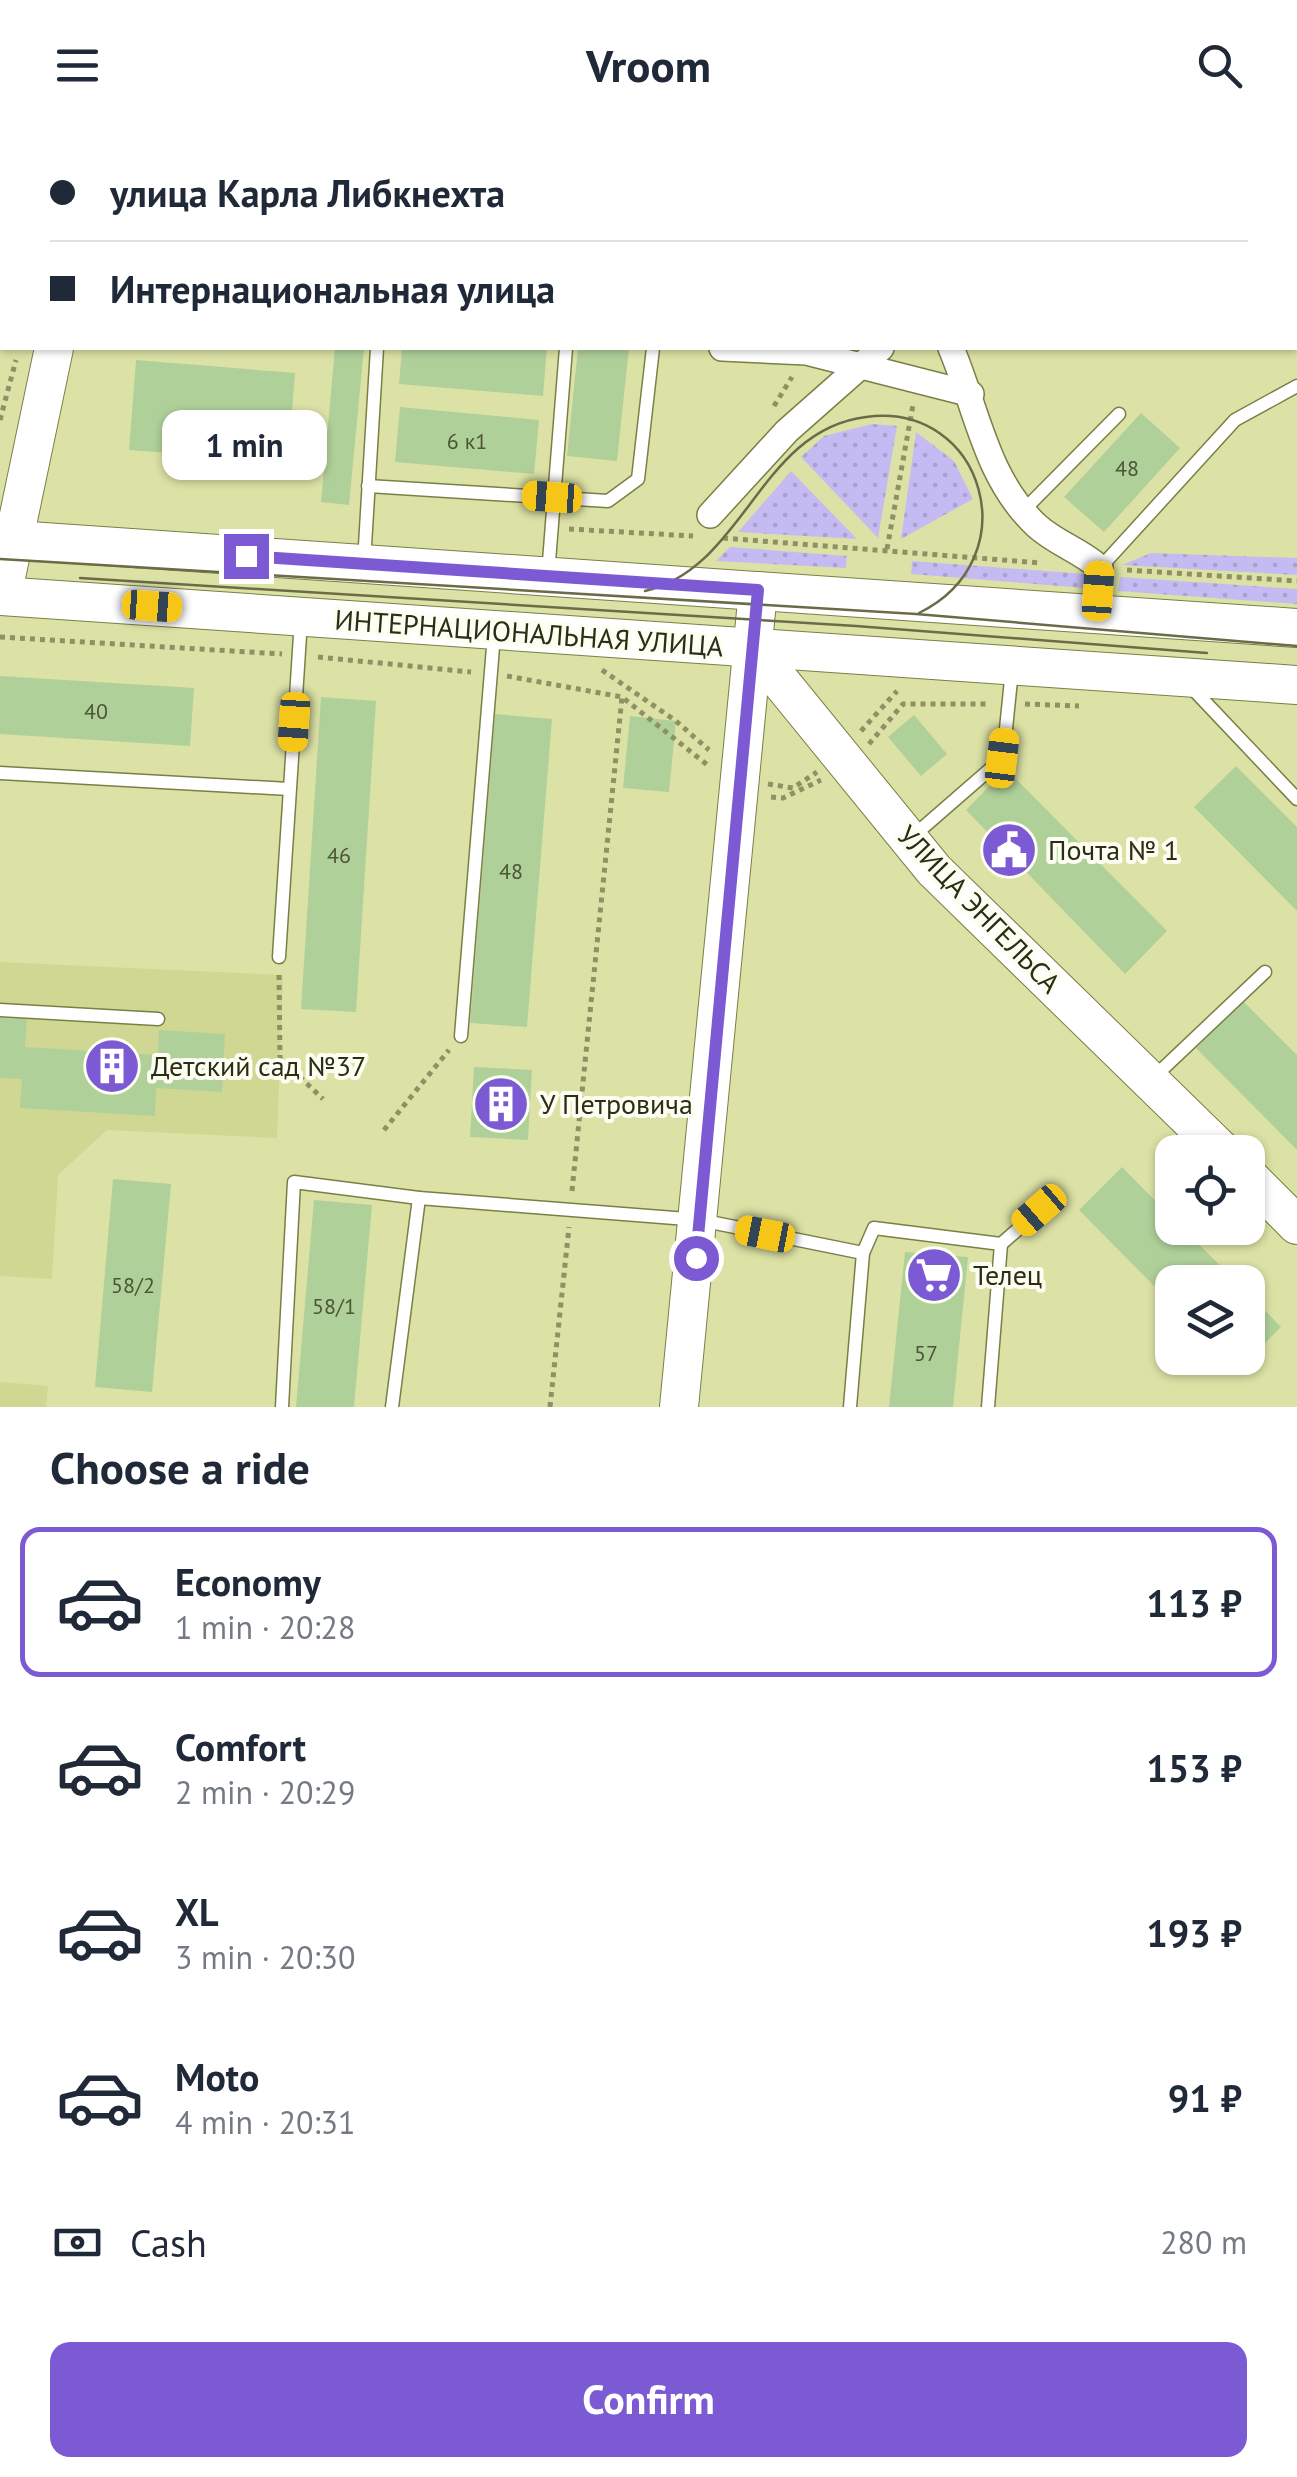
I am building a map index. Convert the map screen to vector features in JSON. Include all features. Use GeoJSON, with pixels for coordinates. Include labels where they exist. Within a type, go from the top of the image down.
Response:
{"type":"FeatureCollection","features":[{"type":"Feature","properties":{"kind":"main road"},"geometry":{"type":"LineString","coordinates":[[1,596],[5,540],[53,350]]}},
{"type":"Feature","properties":{"kind":"main road","name":"ИНТЕРНАЦИОНАЛЬНАЯ УЛИЦА"},"geometry":{"type":"LineString","coordinates":[[5,540],[1297,628]]}},
{"type":"Feature","properties":{"kind":"main road"},"geometry":{"type":"LineString","coordinates":[[679,1407],[758,590]]}},
{"type":"Feature","properties":{"kind":"main road","name":"ИНТЕРНАЦИОНАЛЬНАЯ УЛИЦА"},"geometry":{"type":"LineString","coordinates":[[1,596],[754,649],[1011,685],[1182,678],[1297,686]]}},
{"type":"Feature","properties":{"kind":"main road","name":"УЛИЦА ЭНГЕЛЬСА"},"geometry":{"type":"LineString","coordinates":[[754,649],[934,870],[1206,1135]]}},
{"type":"Feature","properties":{"kind":"main road"},"geometry":{"type":"LineString","coordinates":[[1265,1193],[1297,1226]]}},
{"type":"Feature","properties":{"kind":"street"},"geometry":{"type":"LineString","coordinates":[[764,350],[806,352],[971,394]]}},
{"type":"Feature","properties":{"kind":"street"},"geometry":{"type":"LineString","coordinates":[[710,515],[787,431],[880,350]]}},
{"type":"Feature","properties":{"kind":"street"},"geometry":{"type":"LineString","coordinates":[[953,350],[1005,490],[1057,542],[1082,552],[1100,568],[1097,614]]}},
{"type":"Feature","properties":{"kind":"lane"},"geometry":{"type":"LineString","coordinates":[[364,564],[377,350]]}},
{"type":"Feature","properties":{"kind":"lane"},"geometry":{"type":"LineString","coordinates":[[548,577],[566,350]]}},
{"type":"Feature","properties":{"kind":"lane"},"geometry":{"type":"LineString","coordinates":[[368,486],[608,501],[638,478],[654,350]]}},
{"type":"Feature","properties":{"kind":"lane"},"geometry":{"type":"LineString","coordinates":[[1100,568],[1235,420],[1297,386]]}},
{"type":"Feature","properties":{"kind":"lane"},"geometry":{"type":"LineString","coordinates":[[1024,512],[1119,414]]}},
{"type":"Feature","properties":{"kind":"lane"},"geometry":{"type":"LineString","coordinates":[[278,957],[302,617]]}},
{"type":"Feature","properties":{"kind":"lane"},"geometry":{"type":"LineString","coordinates":[[460,1036],[494,630]]}},
{"type":"Feature","properties":{"kind":"lane"},"geometry":{"type":"LineString","coordinates":[[1182,678],[1297,799]]}},
{"type":"Feature","properties":{"kind":"lane"},"geometry":{"type":"LineString","coordinates":[[910,840],[1002,758],[1011,685]]}},
{"type":"Feature","properties":{"kind":"lane"},"geometry":{"type":"LineString","coordinates":[[0,773],[289,788]]}},
{"type":"Feature","properties":{"kind":"lane"},"geometry":{"type":"LineString","coordinates":[[1150,1081],[1265,972]]}},
{"type":"Feature","properties":{"kind":"lane"},"geometry":{"type":"LineString","coordinates":[[0,1010],[158,1019]]}},
{"type":"Feature","properties":{"kind":"lane"},"geometry":{"type":"LineString","coordinates":[[282,1407],[294,1182],[419,1198],[700,1220],[863,1253]]}},
{"type":"Feature","properties":{"kind":"lane"},"geometry":{"type":"LineString","coordinates":[[392,1407],[419,1198]]}},
{"type":"Feature","properties":{"kind":"lane"},"geometry":{"type":"LineString","coordinates":[[988,1407],[1001,1244],[1039,1210]]}},
{"type":"Feature","properties":{"kind":"lane"},"geometry":{"type":"LineString","coordinates":[[850,1407],[863,1253],[874,1228],[1001,1244]]}},
{"type":"Feature","properties":{"kind":"path"},"geometry":{"type":"LineString","coordinates":[[0,420],[18,350]]}},
{"type":"Feature","properties":{"kind":"path"},"geometry":{"type":"LineString","coordinates":[[886,549],[908,420],[920,382]]}},
{"type":"Feature","properties":{"kind":"path"},"geometry":{"type":"LineString","coordinates":[[551,528],[1047,563]]}},
{"type":"Feature","properties":{"kind":"path"},"geometry":{"type":"LineString","coordinates":[[1100,568],[1297,581]]}},
{"type":"Feature","properties":{"kind":"path"},"geometry":{"type":"LineString","coordinates":[[0,636],[299,656],[490,674],[622,697],[741,786],[783,798],[845,761],[903,704],[1011,685],[1083,706]]}},
{"type":"Feature","properties":{"kind":"path"},"geometry":{"type":"LineString","coordinates":[[590,662],[676,721],[741,786],[793,788],[845,761],[901,686]]}},
{"type":"Feature","properties":{"kind":"path"},"geometry":{"type":"LineString","coordinates":[[550,1407],[622,697]]}},
{"type":"Feature","properties":{"kind":"path"},"geometry":{"type":"LineString","coordinates":[[278,957],[280,1058],[323,1100]]}},
{"type":"Feature","properties":{"kind":"path"},"geometry":{"type":"LineString","coordinates":[[384,1130],[460,1036]]}},
{"type":"Feature","properties":{"kind":"shaded area"},"geometry":{"type":"Polygon","coordinates":[[[872,424],[897,426],[878,538],[801,457],[824,436],[872,424]]]}},
{"type":"Feature","properties":{"kind":"shaded area"},"geometry":{"type":"Polygon","coordinates":[[[916,432],[954,461],[973,499],[901,539],[916,432]]]}},
{"type":"Feature","properties":{"kind":"shaded area"},"geometry":{"type":"Polygon","coordinates":[[[791,471],[857,539],[738,532],[791,471]]]}},
{"type":"Feature","properties":{"kind":"shaded area"},"geometry":{"type":"Polygon","coordinates":[[[730,547],[847,556],[846,568],[716,561],[730,547]]]}},
{"type":"Feature","properties":{"kind":"shaded area"},"geometry":{"type":"Polygon","coordinates":[[[1151,553],[1297,558],[1297,575],[1122,565],[1151,553]]]}},
{"type":"Feature","properties":{"kind":"shaded area"},"geometry":{"type":"Polygon","coordinates":[[[912,561],[1086,574],[1085,588],[911,574],[912,561]]]}},
{"type":"Feature","properties":{"kind":"shaded area"},"geometry":{"type":"Polygon","coordinates":[[[1120,577],[1297,589],[1297,604],[1118,591],[1120,577]]]}},
{"type":"Feature","properties":{"kind":"shaded area"},"geometry":{"type":"Polygon","coordinates":[[[0,962],[283,975],[277,1138],[107,1130],[58,1175],[52,1279],[0,1276],[0,962]]]}},
{"type":"Feature","properties":{"kind":"shaded area"},"geometry":{"type":"Polygon","coordinates":[[[0,1382],[48,1386],[46,1407],[0,1407],[0,1382]]]}},
{"type":"Feature","properties":{"kind":"building"},"geometry":{"type":"Polygon","coordinates":[[[335,350],[364,350],[349,505],[321,502],[335,350]]]}},
{"type":"Feature","properties":{"kind":"building"},"geometry":{"type":"Polygon","coordinates":[[[402,350],[547,350],[543,396],[399,384],[402,350]]]}},
{"type":"Feature","properties":{"kind":"building"},"geometry":{"type":"Polygon","coordinates":[[[578,350],[629,350],[617,461],[567,456],[578,350]]]}},
{"type":"Feature","properties":{"kind":"building"},"geometry":{"type":"Polygon","coordinates":[[[136,360],[295,373],[288,462],[129,450],[136,360]]]}},
{"type":"Feature","properties":{"kind":"building"},"geometry":{"type":"Polygon","coordinates":[[[400,407],[539,420],[534,474],[395,462],[400,407]]]}},
{"type":"Feature","properties":{"kind":"building"},"geometry":{"type":"Polygon","coordinates":[[[1141,413],[1180,448],[1104,532],[1064,497],[1141,413]]]}},
{"type":"Feature","properties":{"kind":"building"},"geometry":{"type":"Polygon","coordinates":[[[0,676],[194,688],[190,746],[0,734],[0,676]]]}},
{"type":"Feature","properties":{"kind":"building"},"geometry":{"type":"Polygon","coordinates":[[[321,697],[376,701],[356,1012],[301,1009],[321,697]]]}},
{"type":"Feature","properties":{"kind":"building"},"geometry":{"type":"Polygon","coordinates":[[[495,714],[552,719],[527,1027],[470,1023],[495,714]]]}},
{"type":"Feature","properties":{"kind":"building"},"geometry":{"type":"Polygon","coordinates":[[[914,715],[947,754],[921,776],[888,737],[914,715]]]}},
{"type":"Feature","properties":{"kind":"building"},"geometry":{"type":"Polygon","coordinates":[[[630,716],[676,721],[669,792],[623,788],[630,716]]]}},
{"type":"Feature","properties":{"kind":"building"},"geometry":{"type":"Polygon","coordinates":[[[1236,766],[1297,827],[1297,911],[1194,807],[1236,766]]]}},
{"type":"Feature","properties":{"kind":"building"},"geometry":{"type":"Polygon","coordinates":[[[1006,769],[1167,931],[1125,974],[966,810],[1006,769]]]}},
{"type":"Feature","properties":{"kind":"building"},"geometry":{"type":"Polygon","coordinates":[[[1243,1001],[1297,1055],[1297,1150],[1196,1048],[1243,1001]]]}},
{"type":"Feature","properties":{"kind":"building","name":"Детский сад №37"},"geometry":{"type":"Polygon","coordinates":[[[0,1016],[27,1018],[25,1047],[158,1055],[159,1030],[225,1034],[222,1092],[156,1088],[155,1116],[20,1108],[22,1079],[0,1078],[0,1016]]]}},
{"type":"Feature","properties":{"kind":"building","name":"У Петровича"},"geometry":{"type":"Polygon","coordinates":[[[474,1067],[532,1070],[528,1140],[470,1137],[474,1067]]]}},
{"type":"Feature","properties":{"kind":"building"},"geometry":{"type":"Polygon","coordinates":[[[1122,1167],[1155,1201],[1155,1245],[1199,1245],[1220,1265],[1155,1265],[1155,1287],[1079,1210],[1122,1167]]]}},
{"type":"Feature","properties":{"kind":"building"},"geometry":{"type":"Polygon","coordinates":[[[113,1179],[171,1184],[152,1392],[95,1387],[113,1179]]]}},
{"type":"Feature","properties":{"kind":"building"},"geometry":{"type":"Polygon","coordinates":[[[314,1200],[372,1205],[354,1407],[296,1407],[314,1200]]]}},
{"type":"Feature","properties":{"kind":"building"},"geometry":{"type":"Polygon","coordinates":[[[905,1252],[968,1257],[953,1407],[889,1407],[905,1252]]]}},
{"type":"Feature","properties":{"kind":"building"},"geometry":{"type":"Polygon","coordinates":[[[1265,1311],[1281,1327],[1265,1343],[1265,1311]]]}},
{"type":"Feature","properties":{"kind":"tram line"},"geometry":{"type":"LineString","coordinates":[[645,591],[679,577],[707,556],[800,446],[830,427],[866,417],[907,419],[940,433],[964,458],[978,489],[982,523],[974,557],[953,588],[919,613]]}},
{"type":"Feature","properties":{"kind":"tram line"},"geometry":{"type":"LineString","coordinates":[[0,559],[916,614],[1297,646]]}},
{"type":"Feature","properties":{"kind":"tram line"},"geometry":{"type":"LineString","coordinates":[[80,578],[856,626],[1207,653]]}},
{"type":"Feature","properties":{"kind":"place","name":"Почта № 1"},"geometry":{"type":"Point","coordinates":[1009,850]}},
{"type":"Feature","properties":{"kind":"place","name":"Детский сад №37"},"geometry":{"type":"Point","coordinates":[112,1066]}},
{"type":"Feature","properties":{"kind":"place","name":"У Петровича"},"geometry":{"type":"Point","coordinates":[501,1104]}},
{"type":"Feature","properties":{"kind":"place","name":"Телец"},"geometry":{"type":"Point","coordinates":[934,1275]}},
{"type":"Feature","properties":{"kind":"route"},"geometry":{"type":"LineString","coordinates":[[246,556],[758,590],[696,1258]]}}]}
